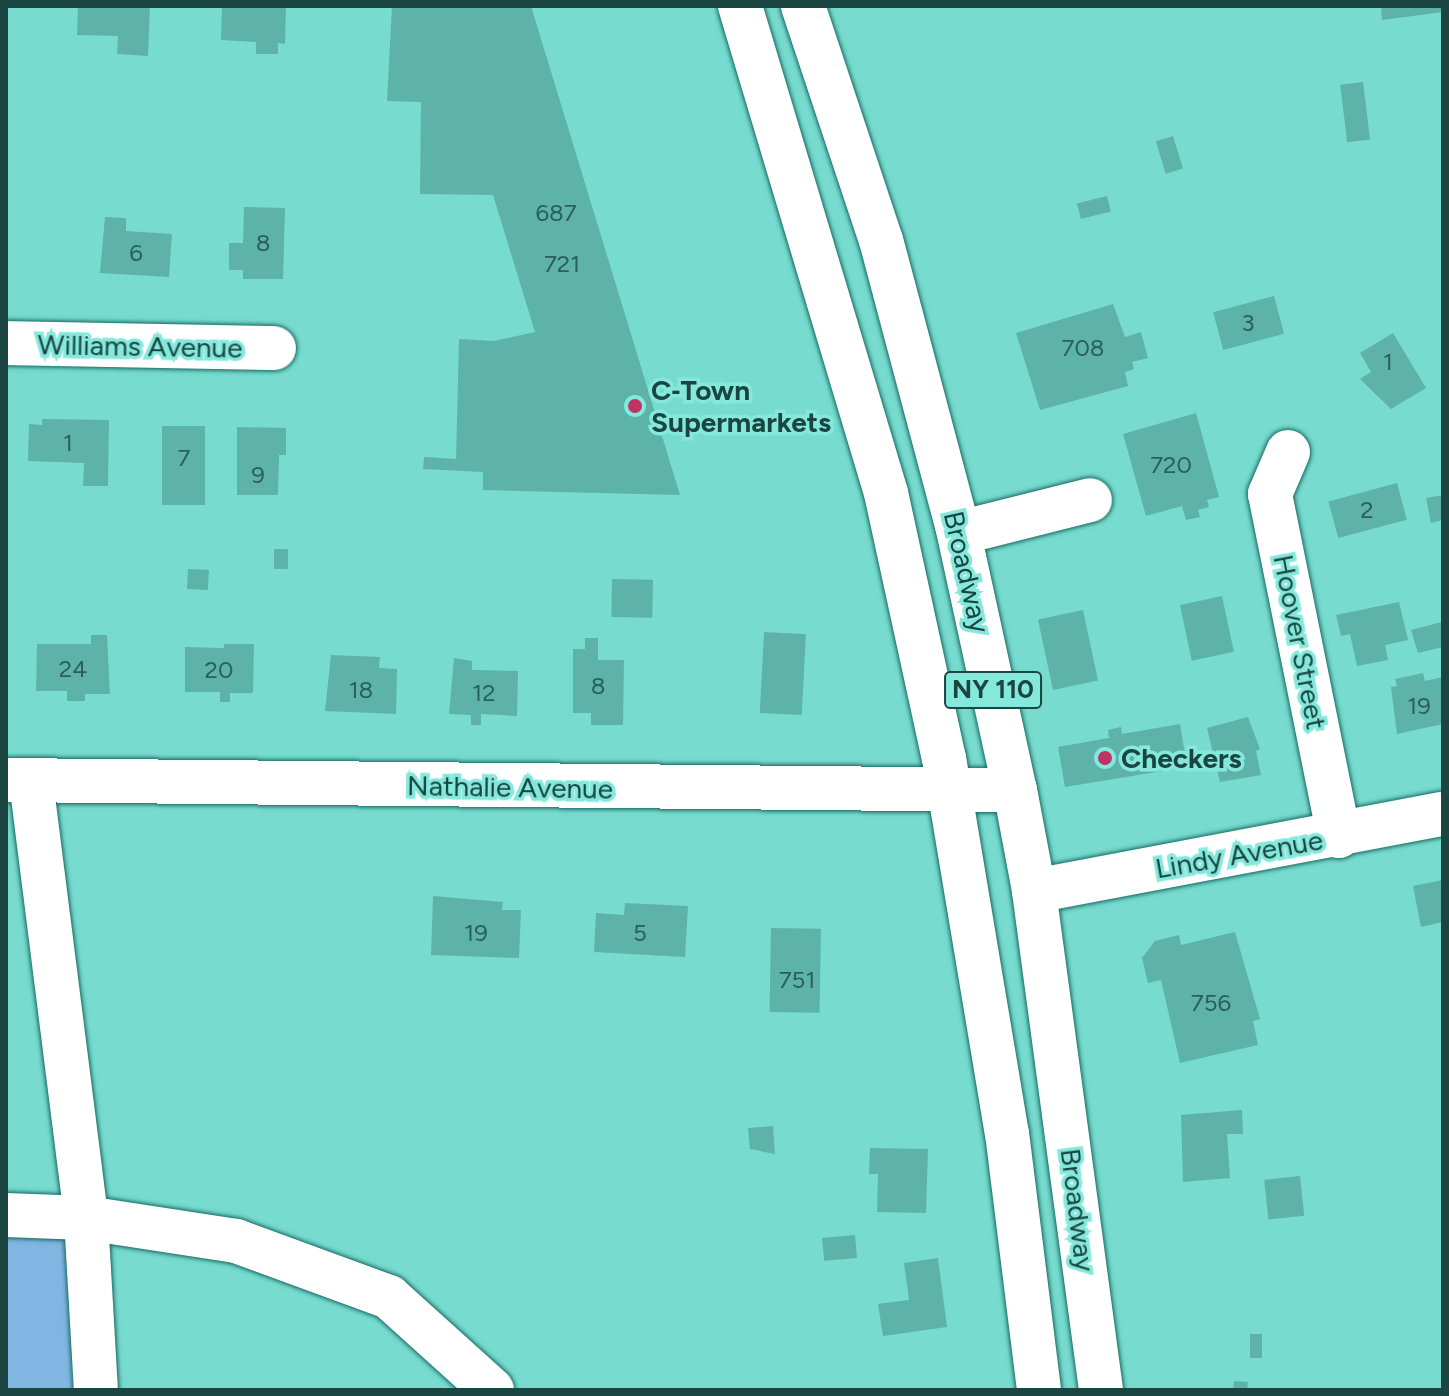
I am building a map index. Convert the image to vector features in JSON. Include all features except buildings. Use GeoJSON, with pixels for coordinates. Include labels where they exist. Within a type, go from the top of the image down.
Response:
{"type":"FeatureCollection","features":[{"type":"Feature","properties":{"kind":"main road","name":"NY 110"},"geometry":{"type":"LineString","coordinates":[[740,6],[886,493],[952,791],[1007,1133],[1039,1390]]}},
{"type":"Feature","properties":{"kind":"main road","name":"Broadway"},"geometry":{"type":"LineString","coordinates":[[803,6],[881,240],[959,533],[1015,790],[1034,891],[1101,1390]]}},
{"type":"Feature","properties":{"kind":"main road","name":"Williams Avenue"},"geometry":{"type":"LineString","coordinates":[[6,343],[274,348]]}},
{"type":"Feature","properties":{"kind":"main road","name":"Hoover Street"},"geometry":{"type":"LineString","coordinates":[[1288,452],[1270,494],[1339,836]]}},
{"type":"Feature","properties":{"kind":"main road"},"geometry":{"type":"LineString","coordinates":[[959,533],[1090,500]]}},
{"type":"Feature","properties":{"kind":"main road","name":"Nathalie Avenue"},"geometry":{"type":"LineString","coordinates":[[18,781],[1015,790]]}},
{"type":"Feature","properties":{"kind":"main road"},"geometry":{"type":"LineString","coordinates":[[18,781],[86,1218],[96,1390]]}},
{"type":"Feature","properties":{"kind":"main road","name":"Lindy Avenue"},"geometry":{"type":"LineString","coordinates":[[1034,891],[1443,814]]}},
{"type":"Feature","properties":{"kind":"main road"},"geometry":{"type":"LineString","coordinates":[[6,1215],[86,1218],[236,1241],[389,1297],[492,1390]]}},
{"type":"Feature","properties":{"kind":"water"},"geometry":{"type":"Polygon","coordinates":[[[6,1237],[75,1238],[72,1390],[6,1390],[6,1237]]]}},
{"type":"Feature","properties":{"kind":"place","name":"C‑Town Supermarkets"},"geometry":{"type":"Point","coordinates":[635,406]}},
{"type":"Feature","properties":{"kind":"place","name":"Checkers"},"geometry":{"type":"Point","coordinates":[1105,758]}}]}
